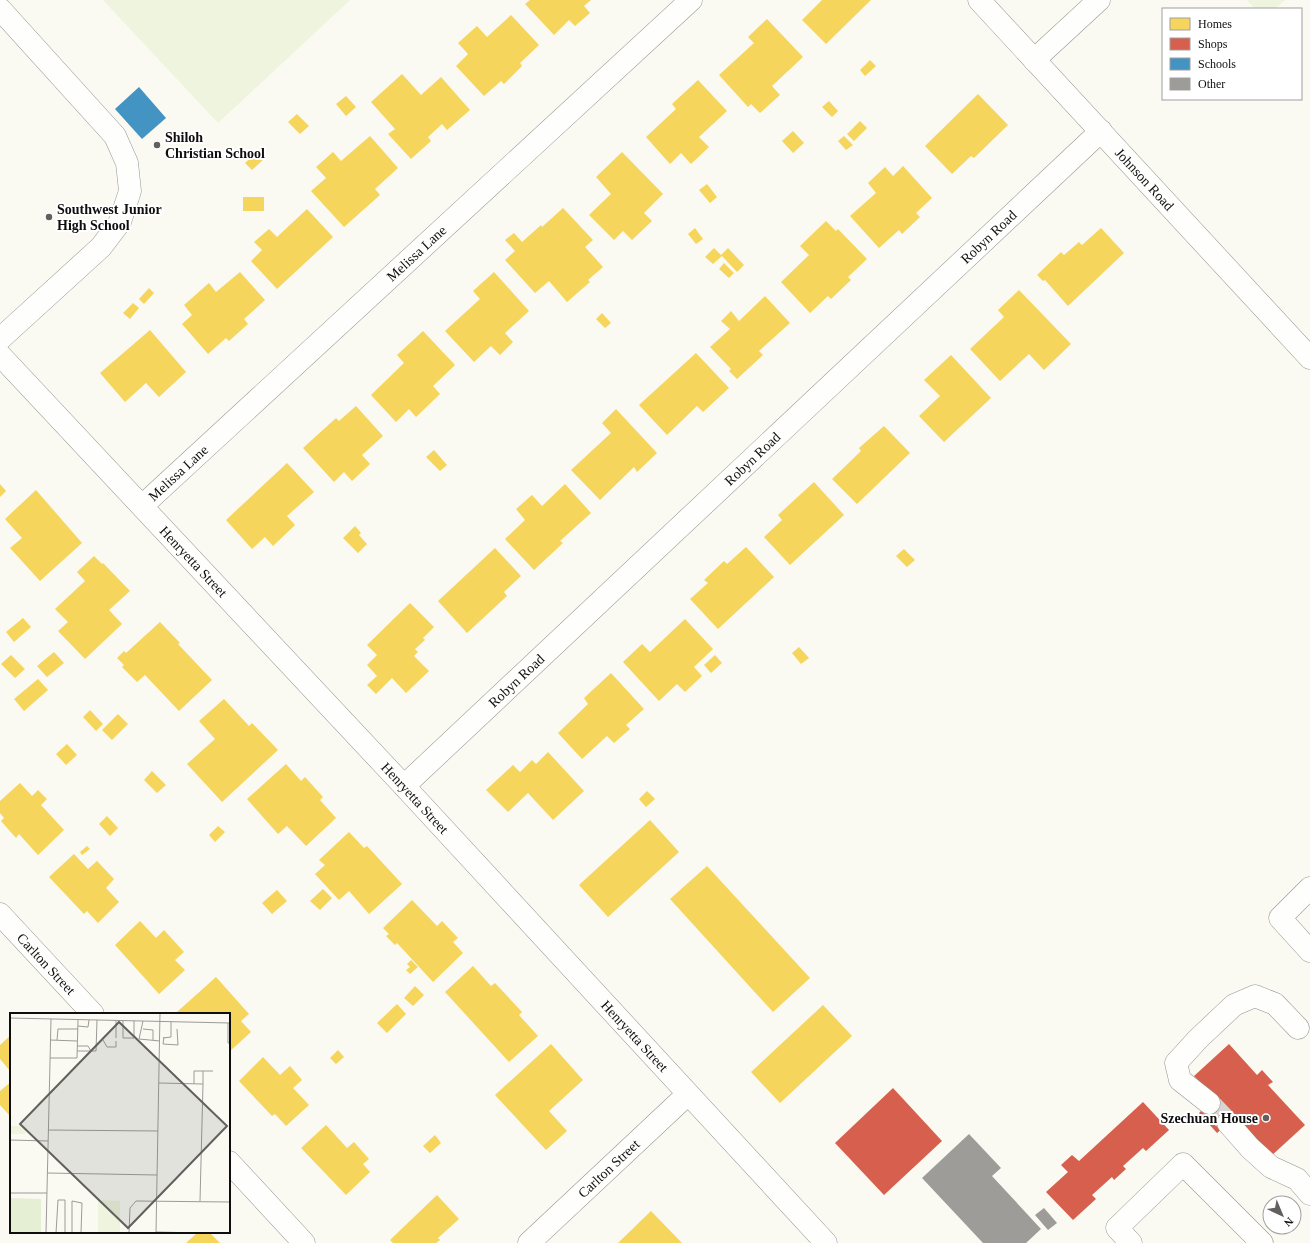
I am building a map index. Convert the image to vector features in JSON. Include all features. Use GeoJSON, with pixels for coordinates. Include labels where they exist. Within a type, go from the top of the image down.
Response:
{"type":"FeatureCollection","features":[{"type":"Feature","properties":{"kind":"street","name":"Melissa Lane"},"geometry":{"type":"LineString","coordinates":[[142,506],[691,0]]}},
{"type":"Feature","properties":{"kind":"street","name":"Johnson Road"},"geometry":{"type":"LineString","coordinates":[[979,0],[1310,358]]}},
{"type":"Feature","properties":{"kind":"street"},"geometry":{"type":"LineString","coordinates":[[1034,60],[1099,0]]}},
{"type":"Feature","properties":{"kind":"street"},"geometry":{"type":"LineString","coordinates":[[0,10],[115,136],[127,163],[130,191],[120,222],[101,247],[0,340]]}},
{"type":"Feature","properties":{"kind":"street","name":"Robyn Road"},"geometry":{"type":"LineString","coordinates":[[404,786],[1101,131]]}},
{"type":"Feature","properties":{"kind":"street","name":"Henryetta Street"},"geometry":{"type":"LineString","coordinates":[[0,355],[404,786],[826,1243]]}},
{"type":"Feature","properties":{"kind":"street"},"geometry":{"type":"LineString","coordinates":[[1310,889],[1280,918],[1310,951]]}},
{"type":"Feature","properties":{"kind":"street","name":"Carlton Street"},"geometry":{"type":"LineString","coordinates":[[0,914],[92,1013]]}},
{"type":"Feature","properties":{"kind":"street"},"geometry":{"type":"LineString","coordinates":[[1208,1103],[1180,1080],[1176,1063],[1198,1039],[1234,1005],[1255,996],[1275,1004],[1298,1028]]}},
{"type":"Feature","properties":{"kind":"street","name":"Carlton Street"},"geometry":{"type":"LineString","coordinates":[[529,1243],[688,1094]]}},
{"type":"Feature","properties":{"kind":"street"},"geometry":{"type":"LineString","coordinates":[[1228,1123],[1250,1148],[1271,1168],[1303,1187]]}},
{"type":"Feature","properties":{"kind":"street"},"geometry":{"type":"LineString","coordinates":[[230,1163],[304,1243]]}},
{"type":"Feature","properties":{"kind":"street"},"geometry":{"type":"LineString","coordinates":[[1131,1243],[1117,1228],[1183,1164],[1262,1243]]}},
{"type":"Feature","properties":{"kind":"green space"},"geometry":{"type":"Polygon","coordinates":[[[103,0],[350,0],[218,123],[103,0]]]}},
{"type":"Feature","properties":{"kind":"green space"},"geometry":{"type":"Polygon","coordinates":[[[1247,0],[1285,0],[1276,8],[1254,8],[1247,0]]]}},
{"type":"Feature","properties":{"kind":"building: Homes"},"geometry":{"type":"Polygon","coordinates":[[[530,0],[591,0],[584,6],[590,13],[575,26],[569,20],[554,35],[525,4],[530,0]]]}},
{"type":"Feature","properties":{"kind":"building: Homes"},"geometry":{"type":"Polygon","coordinates":[[[822,0],[871,0],[826,44],[802,20],[822,0]]]}},
{"type":"Feature","properties":{"kind":"building: Homes"},"geometry":{"type":"Polygon","coordinates":[[[511,15],[539,45],[520,63],[522,66],[504,84],[501,81],[484,96],[456,66],[468,54],[458,43],[477,26],[487,37],[511,15]]]}},
{"type":"Feature","properties":{"kind":"building: Homes"},"geometry":{"type":"Polygon","coordinates":[[[767,19],[803,57],[772,86],[780,95],[760,113],[751,104],[748,107],[719,75],[754,43],[748,37],[767,19]]]}},
{"type":"Feature","properties":{"kind":"building: Homes"},"geometry":{"type":"Polygon","coordinates":[[[870,60],[876,66],[865,76],[860,70],[870,60]]]}},
{"type":"Feature","properties":{"kind":"building: Homes"},"geometry":{"type":"Polygon","coordinates":[[[402,74],[421,95],[441,77],[470,110],[447,130],[442,124],[428,137],[431,141],[411,159],[388,134],[395,129],[371,102],[402,74]]]}},
{"type":"Feature","properties":{"kind":"building: Homes"},"geometry":{"type":"Polygon","coordinates":[[[698,80],[727,111],[699,137],[709,147],[691,164],[681,153],[670,164],[646,137],[676,109],[672,104],[698,80]]]}},
{"type":"Feature","properties":{"kind":"building: Homes"},"geometry":{"type":"Polygon","coordinates":[[[978,94],[1008,125],[974,158],[971,156],[952,174],[925,146],[978,94]]]}},
{"type":"Feature","properties":{"kind":"building: Homes"},"geometry":{"type":"Polygon","coordinates":[[[346,96],[356,107],[346,116],[336,104],[346,96]]]}},
{"type":"Feature","properties":{"kind":"building: Homes"},"geometry":{"type":"Polygon","coordinates":[[[829,101],[838,111],[832,117],[822,107],[829,101]]]}},
{"type":"Feature","properties":{"kind":"building: Homes"},"geometry":{"type":"Polygon","coordinates":[[[297,114],[309,126],[300,134],[288,122],[297,114]]]}},
{"type":"Feature","properties":{"kind":"building: Homes"},"geometry":{"type":"Polygon","coordinates":[[[860,121],[867,128],[854,141],[847,134],[860,121]]]}},
{"type":"Feature","properties":{"kind":"building: Homes"},"geometry":{"type":"Polygon","coordinates":[[[793,131],[804,143],[793,153],[782,141],[793,131]]]}},
{"type":"Feature","properties":{"kind":"building: Homes"},"geometry":{"type":"Polygon","coordinates":[[[370,136],[398,168],[375,189],[380,195],[344,227],[311,191],[326,178],[316,167],[333,152],[341,161],[370,136]]]}},
{"type":"Feature","properties":{"kind":"building: Homes"},"geometry":{"type":"Polygon","coordinates":[[[844,136],[853,145],[846,150],[838,141],[844,136]]]}},
{"type":"Feature","properties":{"kind":"building: Homes"},"geometry":{"type":"Polygon","coordinates":[[[259,150],[266,157],[252,170],[245,163],[259,150]]]}},
{"type":"Feature","properties":{"kind":"building: Homes"},"geometry":{"type":"Polygon","coordinates":[[[622,152],[663,194],[644,213],[652,221],[632,240],[623,231],[614,240],[589,215],[611,194],[596,177],[622,152]]]}},
{"type":"Feature","properties":{"kind":"building: Homes"},"geometry":{"type":"Polygon","coordinates":[[[903,166],[932,198],[916,213],[920,217],[902,234],[899,230],[879,248],[850,216],[876,193],[868,183],[885,167],[893,176],[903,166]]]}},
{"type":"Feature","properties":{"kind":"building: Homes"},"geometry":{"type":"Polygon","coordinates":[[[707,184],[717,197],[710,203],[699,190],[707,184]]]}},
{"type":"Feature","properties":{"kind":"building: Homes"},"geometry":{"type":"Polygon","coordinates":[[[243,197],[264,197],[264,211],[243,211],[243,197]]]}},
{"type":"Feature","properties":{"kind":"building: Homes"},"geometry":{"type":"Polygon","coordinates":[[[563,208],[593,240],[585,247],[603,267],[588,280],[590,282],[567,302],[549,281],[535,293],[505,260],[515,251],[505,240],[514,233],[522,242],[541,225],[542,227],[563,208]]]}},
{"type":"Feature","properties":{"kind":"building: Homes"},"geometry":{"type":"Polygon","coordinates":[[[307,209],[333,237],[277,289],[251,261],[262,250],[254,242],[269,229],[277,237],[307,209]]]}},
{"type":"Feature","properties":{"kind":"building: Homes"},"geometry":{"type":"Polygon","coordinates":[[[826,221],[836,231],[838,229],[867,259],[848,277],[851,280],[831,299],[828,296],[810,313],[781,282],[809,255],[800,246],[826,221]]]}},
{"type":"Feature","properties":{"kind":"building: Homes"},"geometry":{"type":"Polygon","coordinates":[[[695,228],[703,239],[696,244],[688,234],[695,228]]]}},
{"type":"Feature","properties":{"kind":"building: Homes"},"geometry":{"type":"Polygon","coordinates":[[[1101,228],[1124,253],[1068,306],[1045,280],[1043,281],[1037,275],[1061,252],[1064,255],[1079,242],[1082,245],[1101,228]]]}},
{"type":"Feature","properties":{"kind":"building: Homes"},"geometry":{"type":"Polygon","coordinates":[[[714,248],[721,255],[728,248],[744,265],[737,272],[722,256],[713,264],[705,257],[714,248]]]}},
{"type":"Feature","properties":{"kind":"building: Homes"},"geometry":{"type":"Polygon","coordinates":[[[724,263],[734,273],[729,278],[719,269],[724,263]]]}},
{"type":"Feature","properties":{"kind":"building: Homes"},"geometry":{"type":"Polygon","coordinates":[[[240,272],[265,300],[244,319],[248,324],[229,341],[226,338],[208,354],[182,324],[192,315],[184,305],[209,283],[216,292],[240,272]]]}},
{"type":"Feature","properties":{"kind":"building: Homes"},"geometry":{"type":"Polygon","coordinates":[[[494,272],[529,311],[505,333],[513,342],[500,355],[491,346],[474,362],[445,331],[480,299],[473,291],[494,272]]]}},
{"type":"Feature","properties":{"kind":"building: Homes"},"geometry":{"type":"Polygon","coordinates":[[[149,288],[154,293],[144,304],[139,299],[149,288]]]}},
{"type":"Feature","properties":{"kind":"building: Homes"},"geometry":{"type":"Polygon","coordinates":[[[1019,290],[1071,344],[1044,370],[1029,354],[1000,381],[970,349],[1004,317],[998,310],[1019,290]]]}},
{"type":"Feature","properties":{"kind":"building: Homes"},"geometry":{"type":"Polygon","coordinates":[[[765,296],[790,323],[759,351],[763,355],[737,379],[729,371],[731,369],[710,347],[730,329],[721,321],[731,311],[739,321],[765,296]]]}},
{"type":"Feature","properties":{"kind":"building: Homes"},"geometry":{"type":"Polygon","coordinates":[[[133,303],[139,308],[130,319],[123,313],[133,303]]]}},
{"type":"Feature","properties":{"kind":"building: Homes"},"geometry":{"type":"Polygon","coordinates":[[[602,313],[611,323],[605,328],[596,319],[602,313]]]}},
{"type":"Feature","properties":{"kind":"building: Homes"},"geometry":{"type":"Polygon","coordinates":[[[150,330],[186,372],[159,397],[146,383],[125,402],[100,373],[150,330]]]}},
{"type":"Feature","properties":{"kind":"building: Homes"},"geometry":{"type":"Polygon","coordinates":[[[423,331],[455,365],[433,386],[440,394],[416,417],[409,409],[396,422],[371,395],[404,363],[397,355],[423,331]]]}},
{"type":"Feature","properties":{"kind":"building: Homes"},"geometry":{"type":"Polygon","coordinates":[[[696,353],[729,388],[703,412],[697,406],[667,435],[639,405],[696,353]]]}},
{"type":"Feature","properties":{"kind":"building: Homes"},"geometry":{"type":"Polygon","coordinates":[[[951,355],[991,398],[944,442],[919,416],[940,396],[924,380],[951,355]]]}},
{"type":"Feature","properties":{"kind":"building: Homes"},"geometry":{"type":"Polygon","coordinates":[[[356,406],[383,436],[362,455],[370,464],[352,481],[344,472],[334,482],[303,448],[336,418],[339,421],[356,406]]]}},
{"type":"Feature","properties":{"kind":"building: Homes"},"geometry":{"type":"Polygon","coordinates":[[[616,409],[657,453],[637,472],[634,467],[600,500],[571,470],[611,433],[602,423],[616,409]]]}},
{"type":"Feature","properties":{"kind":"building: Homes"},"geometry":{"type":"Polygon","coordinates":[[[884,426],[910,453],[857,504],[832,479],[861,451],[859,448],[884,426]]]}},
{"type":"Feature","properties":{"kind":"building: Homes"},"geometry":{"type":"Polygon","coordinates":[[[434,450],[447,465],[440,471],[426,457],[434,450]]]}},
{"type":"Feature","properties":{"kind":"building: Homes"},"geometry":{"type":"Polygon","coordinates":[[[287,463],[314,492],[287,516],[295,525],[273,546],[265,537],[252,549],[226,520],[287,463]]]}},
{"type":"Feature","properties":{"kind":"building: Homes"},"geometry":{"type":"Polygon","coordinates":[[[814,482],[844,515],[790,565],[764,537],[782,520],[778,515],[814,482]]]}},
{"type":"Feature","properties":{"kind":"building: Homes"},"geometry":{"type":"Polygon","coordinates":[[[0,484],[6,491],[0,497],[0,484]]]}},
{"type":"Feature","properties":{"kind":"building: Homes"},"geometry":{"type":"Polygon","coordinates":[[[565,484],[591,513],[560,541],[563,543],[534,570],[505,539],[525,520],[516,509],[532,495],[542,506],[565,484]]]}},
{"type":"Feature","properties":{"kind":"building: Homes"},"geometry":{"type":"Polygon","coordinates":[[[36,490],[82,543],[40,581],[10,548],[22,538],[5,519],[36,490]]]}},
{"type":"Feature","properties":{"kind":"building: Homes"},"geometry":{"type":"Polygon","coordinates":[[[355,526],[361,533],[359,535],[367,544],[358,553],[343,538],[355,526]]]}},
{"type":"Feature","properties":{"kind":"building: Homes"},"geometry":{"type":"Polygon","coordinates":[[[746,547],[774,577],[718,629],[690,599],[708,583],[704,580],[724,561],[727,564],[746,547]]]}},
{"type":"Feature","properties":{"kind":"building: Homes"},"geometry":{"type":"Polygon","coordinates":[[[495,548],[521,576],[504,592],[507,596],[467,633],[438,601],[495,548]]]}},
{"type":"Feature","properties":{"kind":"building: Homes"},"geometry":{"type":"Polygon","coordinates":[[[904,549],[915,560],[907,567],[896,556],[904,549]]]}},
{"type":"Feature","properties":{"kind":"building: Homes"},"geometry":{"type":"Polygon","coordinates":[[[94,556],[102,564],[103,563],[130,591],[109,610],[122,624],[85,659],[58,631],[68,622],[55,609],[85,581],[77,572],[94,556]]]}},
{"type":"Feature","properties":{"kind":"building: Homes"},"geometry":{"type":"Polygon","coordinates":[[[410,603],[434,627],[423,638],[425,640],[415,649],[418,652],[414,656],[429,671],[406,693],[392,678],[376,694],[367,685],[377,676],[367,665],[377,655],[367,645],[410,603]]]}},
{"type":"Feature","properties":{"kind":"building: Homes"},"geometry":{"type":"Polygon","coordinates":[[[23,618],[31,627],[14,642],[6,632],[23,618]]]}},
{"type":"Feature","properties":{"kind":"building: Homes"},"geometry":{"type":"Polygon","coordinates":[[[685,619],[713,649],[694,667],[702,676],[685,692],[677,684],[659,701],[623,662],[642,644],[650,652],[685,619]]]}},
{"type":"Feature","properties":{"kind":"building: Homes"},"geometry":{"type":"Polygon","coordinates":[[[160,622],[180,643],[178,644],[212,680],[179,711],[145,675],[137,682],[122,667],[124,665],[117,658],[124,651],[126,653],[160,622]]]}},
{"type":"Feature","properties":{"kind":"building: Homes"},"geometry":{"type":"Polygon","coordinates":[[[799,647],[809,658],[801,664],[792,653],[799,647]]]}},
{"type":"Feature","properties":{"kind":"building: Homes"},"geometry":{"type":"Polygon","coordinates":[[[54,652],[64,663],[47,677],[37,666],[54,652]]]}},
{"type":"Feature","properties":{"kind":"building: Homes"},"geometry":{"type":"Polygon","coordinates":[[[11,655],[25,669],[15,678],[1,664],[11,655]]]}},
{"type":"Feature","properties":{"kind":"building: Homes"},"geometry":{"type":"Polygon","coordinates":[[[715,655],[722,663],[711,673],[704,665],[715,655]]]}},
{"type":"Feature","properties":{"kind":"building: Homes"},"geometry":{"type":"Polygon","coordinates":[[[611,673],[644,709],[626,725],[630,729],[614,743],[607,736],[582,759],[558,733],[588,704],[584,698],[611,673]]]}},
{"type":"Feature","properties":{"kind":"building: Homes"},"geometry":{"type":"Polygon","coordinates":[[[38,679],[48,690],[24,711],[14,699],[38,679]]]}},
{"type":"Feature","properties":{"kind":"building: Homes"},"geometry":{"type":"Polygon","coordinates":[[[224,699],[249,726],[252,723],[278,750],[222,802],[187,764],[215,739],[199,721],[224,699]]]}},
{"type":"Feature","properties":{"kind":"building: Homes"},"geometry":{"type":"Polygon","coordinates":[[[90,710],[103,724],[96,731],[83,717],[90,710]]]}},
{"type":"Feature","properties":{"kind":"building: Homes"},"geometry":{"type":"Polygon","coordinates":[[[118,714],[128,724],[112,740],[102,730],[118,714]]]}},
{"type":"Feature","properties":{"kind":"building: Homes"},"geometry":{"type":"Polygon","coordinates":[[[67,744],[77,755],[66,765],[56,754],[67,744]]]}},
{"type":"Feature","properties":{"kind":"building: Homes"},"geometry":{"type":"Polygon","coordinates":[[[548,752],[584,791],[553,820],[528,793],[508,812],[486,790],[513,765],[520,772],[532,760],[536,764],[548,752]]]}},
{"type":"Feature","properties":{"kind":"building: Homes"},"geometry":{"type":"Polygon","coordinates":[[[286,764],[301,781],[305,777],[323,797],[320,800],[336,818],[306,846],[287,826],[278,834],[247,799],[286,764]]]}},
{"type":"Feature","properties":{"kind":"building: Homes"},"geometry":{"type":"Polygon","coordinates":[[[152,771],[166,785],[157,793],[144,780],[152,771]]]}},
{"type":"Feature","properties":{"kind":"building: Homes"},"geometry":{"type":"Polygon","coordinates":[[[20,783],[32,796],[38,790],[47,799],[41,805],[64,830],[38,855],[19,834],[16,838],[1,821],[4,818],[0,813],[0,801],[20,783]]]}},
{"type":"Feature","properties":{"kind":"building: Homes"},"geometry":{"type":"Polygon","coordinates":[[[647,791],[655,799],[646,807],[639,799],[647,791]]]}},
{"type":"Feature","properties":{"kind":"building: Homes"},"geometry":{"type":"Polygon","coordinates":[[[107,816],[118,828],[110,836],[99,824],[107,816]]]}},
{"type":"Feature","properties":{"kind":"building: Homes"},"geometry":{"type":"Polygon","coordinates":[[[650,820],[679,852],[608,917],[579,885],[650,820]]]}},
{"type":"Feature","properties":{"kind":"building: Homes"},"geometry":{"type":"Polygon","coordinates":[[[218,826],[225,832],[215,842],[209,835],[218,826]]]}},
{"type":"Feature","properties":{"kind":"building: Homes"},"geometry":{"type":"Polygon","coordinates":[[[349,832],[364,848],[367,846],[402,884],[369,914],[349,891],[339,900],[315,874],[325,865],[319,860],[349,832]]]}},
{"type":"Feature","properties":{"kind":"building: Homes"},"geometry":{"type":"Polygon","coordinates":[[[87,846],[90,849],[82,855],[80,852],[87,846]]]}},
{"type":"Feature","properties":{"kind":"building: Homes"},"geometry":{"type":"Polygon","coordinates":[[[74,854],[88,869],[97,861],[114,879],[106,888],[119,902],[98,923],[87,911],[84,914],[49,877],[74,854]]]}},
{"type":"Feature","properties":{"kind":"building: Homes"},"geometry":{"type":"Polygon","coordinates":[[[707,866],[810,978],[773,1012],[670,899],[707,866]]]}},
{"type":"Feature","properties":{"kind":"building: Homes"},"geometry":{"type":"Polygon","coordinates":[[[323,889],[332,898],[320,910],[310,901],[323,889]]]}},
{"type":"Feature","properties":{"kind":"building: Homes"},"geometry":{"type":"Polygon","coordinates":[[[277,890],[287,901],[272,914],[262,903],[277,890]]]}},
{"type":"Feature","properties":{"kind":"building: Homes"},"geometry":{"type":"Polygon","coordinates":[[[412,900],[437,926],[442,921],[458,938],[453,942],[463,953],[433,982],[397,943],[395,945],[386,936],[389,934],[383,928],[412,900]]]}},
{"type":"Feature","properties":{"kind":"building: Homes"},"geometry":{"type":"Polygon","coordinates":[[[140,921],[156,938],[164,930],[184,952],[175,960],[185,970],[159,994],[115,945],[140,921]]]}},
{"type":"Feature","properties":{"kind":"building: Homes"},"geometry":{"type":"Polygon","coordinates":[[[411,960],[418,967],[410,974],[406,970],[410,967],[407,964],[411,960]]]}},
{"type":"Feature","properties":{"kind":"building: Homes"},"geometry":{"type":"Polygon","coordinates":[[[473,966],[491,986],[495,983],[522,1012],[519,1015],[538,1036],[509,1062],[445,992],[473,966]]]}},
{"type":"Feature","properties":{"kind":"building: Homes"},"geometry":{"type":"Polygon","coordinates":[[[216,977],[249,1014],[241,1021],[251,1032],[230,1051],[230,1013],[177,1012],[216,977]]]}},
{"type":"Feature","properties":{"kind":"building: Homes"},"geometry":{"type":"Polygon","coordinates":[[[415,986],[424,995],[413,1006],[404,998],[415,986]]]}},
{"type":"Feature","properties":{"kind":"building: Homes"},"geometry":{"type":"Polygon","coordinates":[[[397,1004],[406,1014],[387,1033],[377,1023],[397,1004]]]}},
{"type":"Feature","properties":{"kind":"building: Homes"},"geometry":{"type":"Polygon","coordinates":[[[823,1005],[852,1036],[780,1103],[751,1072],[823,1005]]]}},
{"type":"Feature","properties":{"kind":"building: Homes"},"geometry":{"type":"Polygon","coordinates":[[[10,1036],[10,1071],[0,1059],[0,1045],[10,1036]]]}},
{"type":"Feature","properties":{"kind":"building: Homes"},"geometry":{"type":"Polygon","coordinates":[[[551,1044],[583,1080],[549,1111],[567,1131],[546,1150],[495,1095],[551,1044]]]}},
{"type":"Feature","properties":{"kind":"building: Homes"},"geometry":{"type":"Polygon","coordinates":[[[338,1050],[344,1057],[336,1064],[330,1058],[338,1050]]]}},
{"type":"Feature","properties":{"kind":"building: Homes"},"geometry":{"type":"Polygon","coordinates":[[[263,1057],[280,1075],[290,1066],[302,1080],[293,1088],[309,1105],[286,1126],[275,1114],[272,1116],[239,1081],[263,1057]]]}},
{"type":"Feature","properties":{"kind":"building: Homes"},"geometry":{"type":"Polygon","coordinates":[[[10,1083],[10,1116],[0,1105],[0,1091],[10,1083]]]}},
{"type":"Feature","properties":{"kind":"building: Homes"},"geometry":{"type":"Polygon","coordinates":[[[326,1125],[347,1148],[354,1142],[369,1159],[363,1164],[370,1172],[346,1195],[301,1148],[326,1125]]]}},
{"type":"Feature","properties":{"kind":"building: Homes"},"geometry":{"type":"Polygon","coordinates":[[[435,1135],[441,1143],[430,1153],[423,1146],[435,1135]]]}},
{"type":"Feature","properties":{"kind":"building: Homes"},"geometry":{"type":"Polygon","coordinates":[[[437,1195],[459,1219],[438,1238],[440,1240],[436,1243],[393,1243],[390,1240],[437,1195]]]}},
{"type":"Feature","properties":{"kind":"building: Homes"},"geometry":{"type":"Polygon","coordinates":[[[651,1211],[682,1243],[618,1243],[651,1211]]]}},
{"type":"Feature","properties":{"kind":"building: Homes"},"geometry":{"type":"Polygon","coordinates":[[[197,1233],[210,1233],[220,1243],[186,1243],[197,1233]]]}},
{"type":"Feature","properties":{"kind":"building: Shops"},"geometry":{"type":"Polygon","coordinates":[[[1229,1044],[1257,1075],[1262,1070],[1273,1082],[1268,1085],[1305,1125],[1269,1158],[1233,1119],[1217,1133],[1199,1113],[1214,1098],[1194,1076],[1229,1044]]]}},
{"type":"Feature","properties":{"kind":"building: Shops"},"geometry":{"type":"Polygon","coordinates":[[[893,1088],[942,1141],[884,1195],[835,1143],[893,1088]]]}},
{"type":"Feature","properties":{"kind":"building: Shops"},"geometry":{"type":"Polygon","coordinates":[[[1143,1102],[1169,1130],[1146,1151],[1143,1148],[1123,1166],[1126,1169],[1114,1180],[1112,1177],[1092,1195],[1096,1199],[1073,1220],[1046,1192],[1068,1172],[1061,1165],[1072,1155],[1079,1161],[1143,1102]]]}},
{"type":"Feature","properties":{"kind":"building: Schools"},"geometry":{"type":"Polygon","coordinates":[[[139,87],[166,118],[142,139],[115,109],[139,87]]]}},
{"type":"Feature","properties":{"kind":"building: Other"},"geometry":{"type":"Polygon","coordinates":[[[969,1134],[1001,1168],[992,1176],[1041,1229],[1026,1243],[983,1243],[922,1178],[969,1134]]]}},
{"type":"Feature","properties":{"kind":"building: Other"},"geometry":{"type":"Polygon","coordinates":[[[1044,1208],[1057,1223],[1048,1230],[1035,1215],[1044,1208]]]}},
{"type":"Feature","properties":{"kind":"tunnel"},"geometry":{"type":"LineString","coordinates":[[1209,1103],[1228,1123]]}},
{"type":"Feature","properties":{"kind":"place","name":"Shiloh Christian School"},"geometry":{"type":"Point","coordinates":[157,145]}},
{"type":"Feature","properties":{"kind":"place","name":"Southwest Junior High School"},"geometry":{"type":"Point","coordinates":[49,217]}},
{"type":"Feature","properties":{"kind":"place","name":"Szechuan House"},"geometry":{"type":"Point","coordinates":[1266,1118]}}]}
